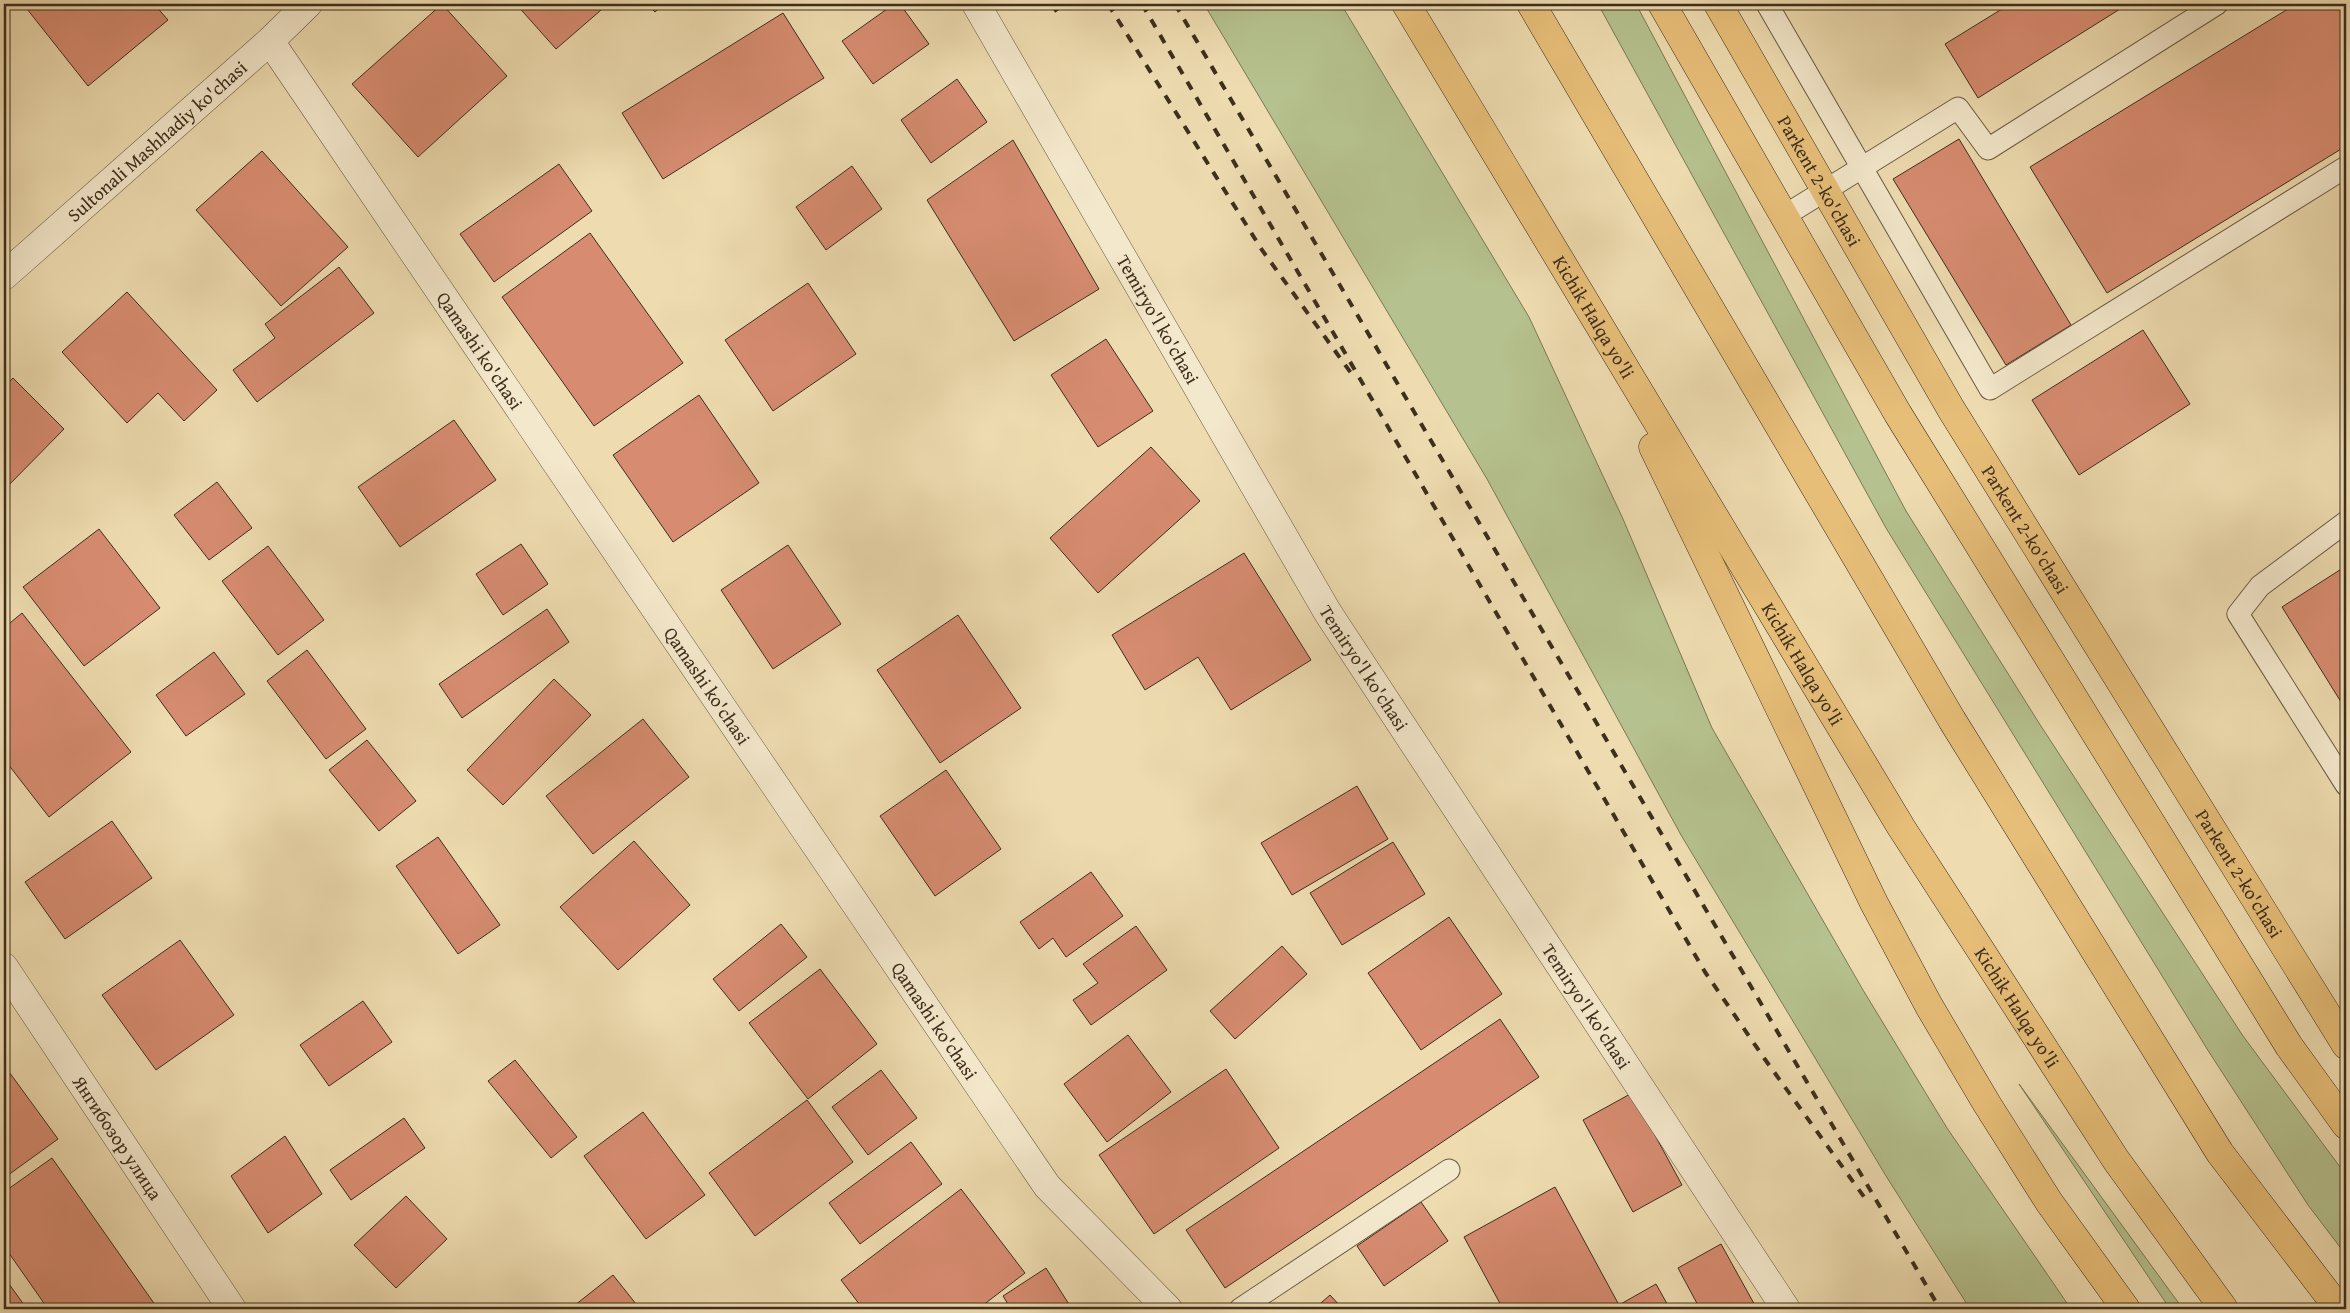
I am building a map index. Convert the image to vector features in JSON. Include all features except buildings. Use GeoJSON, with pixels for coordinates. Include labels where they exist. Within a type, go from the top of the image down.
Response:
{"type":"FeatureCollection","features":[{"type":"Feature","properties":{"kind":"main road","name":"Kichik Halqa yo'li"},"geometry":{"type":"LineString","coordinates":[[1406,4],[1901,827],[2116,1160],[2224,1309]]}},
{"type":"Feature","properties":{"kind":"main road"},"geometry":{"type":"LineString","coordinates":[[1531,4],[1957,729],[2220,1153],[2339,1309]]}},
{"type":"Feature","properties":{"kind":"main road"},"geometry":{"type":"LineString","coordinates":[[1662,4],[1924,457],[2289,1046],[2346,1125]]}},
{"type":"Feature","properties":{"kind":"main road","name":"Parkent 2-ko'chasi"},"geometry":{"type":"LineString","coordinates":[[1718,4],[1951,409],[2346,1045]]}},
{"type":"Feature","properties":{"kind":"main road"},"geometry":{"type":"LineString","coordinates":[[1580,295],[1874,903],[1929,1006],[1987,1104],[2049,1202],[2126,1309]]}},
{"type":"Feature","properties":{"kind":"street","name":"Sultonali Mashhadiy ko'chasi"},"geometry":{"type":"LineString","coordinates":[[4,276],[270,41],[308,4]]}},
{"type":"Feature","properties":{"kind":"street","name":"Temiryo'l ko'chasi"},"geometry":{"type":"LineString","coordinates":[[976,4],[1328,613],[1786,1309]]}},
{"type":"Feature","properties":{"kind":"street","name":"Qamashi ko'chasi"},"geometry":{"type":"LineString","coordinates":[[270,41],[1047,1186],[1168,1309]]}},
{"type":"Feature","properties":{"kind":"street","name":"Янгибозор улица"},"geometry":{"type":"LineString","coordinates":[[4,967],[232,1309]]}},
{"type":"Feature","properties":{"kind":"lane"},"geometry":{"type":"LineString","coordinates":[[1767,4],[1990,389],[2346,167]]}},
{"type":"Feature","properties":{"kind":"lane"},"geometry":{"type":"LineString","coordinates":[[1784,216],[1958,108],[1988,149],[2217,4]]}},
{"type":"Feature","properties":{"kind":"lane"},"geometry":{"type":"LineString","coordinates":[[2346,522],[2260,586],[2238,614],[2346,785]]}},
{"type":"Feature","properties":{"kind":"lane"},"geometry":{"type":"LineString","coordinates":[[1240,1309],[1449,1170]]}},
{"type":"Feature","properties":{"kind":"green space"},"geometry":{"type":"Polygon","coordinates":[[[1204,4],[1341,4],[1529,317],[1623,519],[1712,728],[1863,990],[1947,1128],[2071,1309],[1970,1309],[1886,1176],[1681,835],[1487,479],[1204,4]]]}},
{"type":"Feature","properties":{"kind":"green space"},"geometry":{"type":"Polygon","coordinates":[[[1598,4],[1636,4],[1906,511],[2039,723],[2243,1036],[2346,1175],[2346,1255],[2308,1205],[2209,1052],[1886,528],[1598,4]]]}},
{"type":"Feature","properties":{"kind":"green space"},"geometry":{"type":"Polygon","coordinates":[[[2019,1084],[2183,1309],[2170,1309],[2019,1084]]]}},
{"type":"Feature","properties":{"kind":"railway"},"geometry":{"type":"LineString","coordinates":[[1052,4],[1057,12]]}},
{"type":"Feature","properties":{"kind":"railway"},"geometry":{"type":"LineString","coordinates":[[1108,4],[1262,250],[1351,373]]}},
{"type":"Feature","properties":{"kind":"railway"},"geometry":{"type":"LineString","coordinates":[[1142,4],[1705,972],[1764,1058],[1867,1201]]}},
{"type":"Feature","properties":{"kind":"railway"},"geometry":{"type":"LineString","coordinates":[[1175,4],[1940,1309]]}}]}
